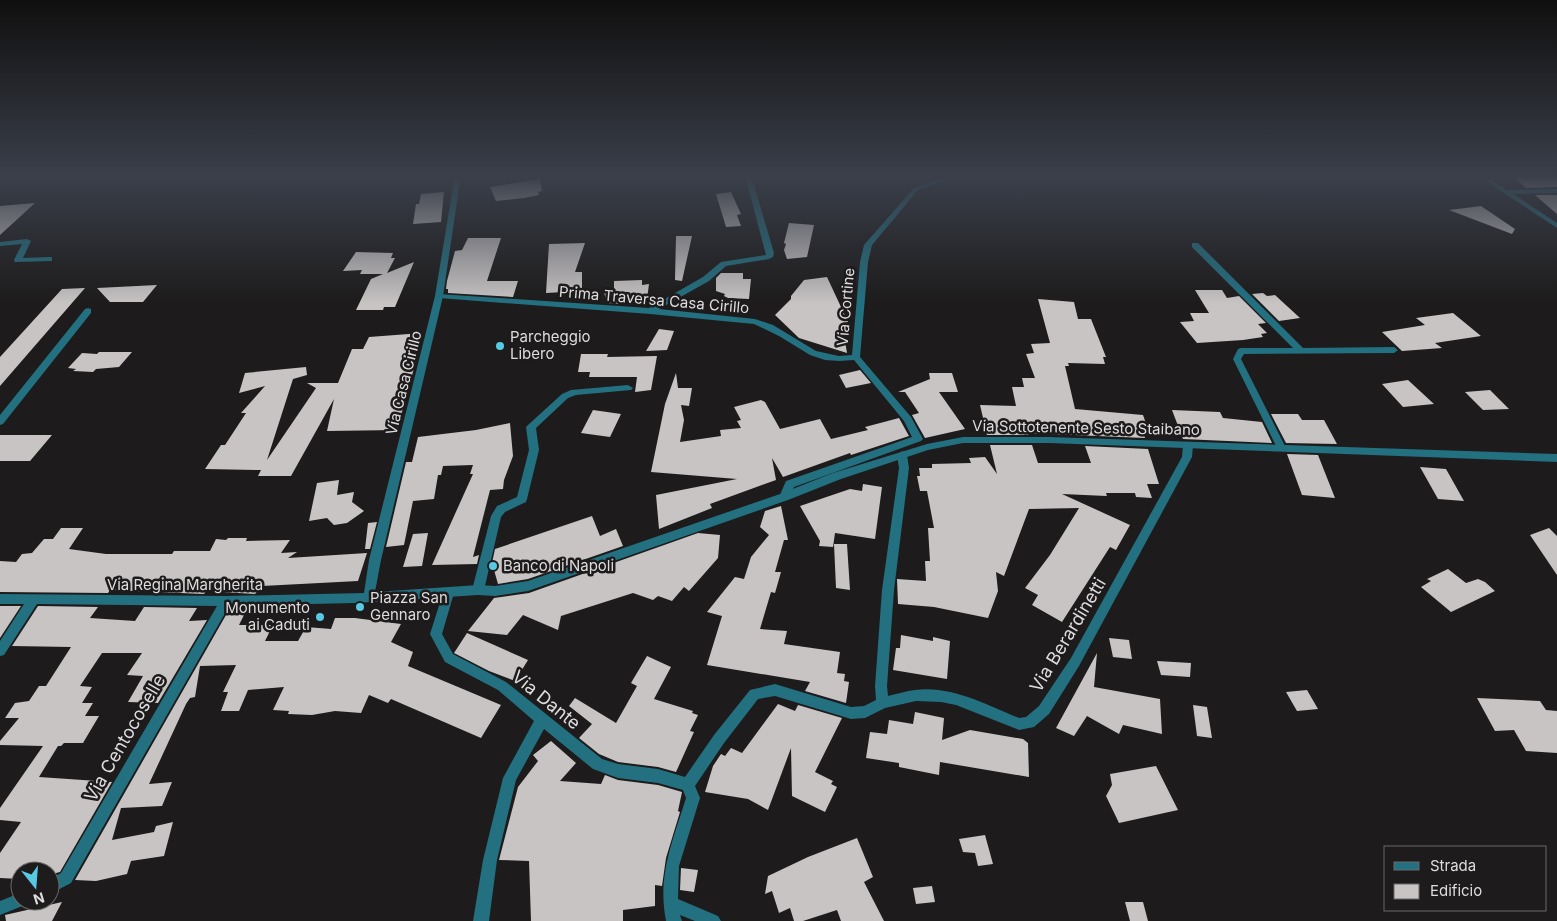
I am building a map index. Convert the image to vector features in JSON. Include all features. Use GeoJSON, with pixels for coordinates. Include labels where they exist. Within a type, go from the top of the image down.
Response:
{"type":"FeatureCollection","features":[{"type":"Feature","properties":{"kind":"street","name":"Via Casa Cirillo"},"geometry":{"type":"LineString","coordinates":[[369,595],[375,560],[439,296],[451,218]]}},
{"type":"Feature","properties":{"kind":"street"},"geometry":{"type":"LineString","coordinates":[[650,311],[706,279],[724,264],[769,258],[770,253],[760,218]]}},
{"type":"Feature","properties":{"kind":"street","name":"Via Cortine"},"geometry":{"type":"LineString","coordinates":[[784,497],[790,484],[918,439],[908,420],[856,357],[864,262],[868,245],[891,218]]}},
{"type":"Feature","properties":{"kind":"street"},"geometry":{"type":"LineString","coordinates":[[1545,218],[1557,226]]}},
{"type":"Feature","properties":{"kind":"street"},"geometry":{"type":"LineString","coordinates":[[0,244],[27,241],[18,260],[49,259]]}},
{"type":"Feature","properties":{"kind":"street"},"geometry":{"type":"LineString","coordinates":[[1195,245],[1299,349]]}},
{"type":"Feature","properties":{"kind":"street","name":"Prima Traversa Casa Cirillo"},"geometry":{"type":"LineString","coordinates":[[439,296],[650,311],[755,322],[768,326],[810,354],[821,358],[842,359],[856,357]]}},
{"type":"Feature","properties":{"kind":"street"},"geometry":{"type":"LineString","coordinates":[[0,422],[88,311]]}},
{"type":"Feature","properties":{"kind":"street"},"geometry":{"type":"LineString","coordinates":[[1281,448],[1237,358],[1241,351],[1299,349],[1394,350]]}},
{"type":"Feature","properties":{"kind":"street"},"geometry":{"type":"LineString","coordinates":[[478,590],[496,516],[501,509],[522,499],[534,450],[531,426],[565,396],[574,392],[628,388]]}},
{"type":"Feature","properties":{"kind":"street","name":"Via Sottotenente Sesto Staibano"},"geometry":{"type":"LineString","coordinates":[[369,595],[448,593],[478,590],[494,591],[528,586],[927,446],[981,439],[1557,458]]}},
{"type":"Feature","properties":{"kind":"street","name":"Via Berardinetti"},"geometry":{"type":"LineString","coordinates":[[688,785],[719,739],[754,694],[775,690],[851,713],[865,712],[883,702],[916,695],[949,697],[1019,724],[1029,723],[1044,710],[1076,662],[1186,457],[1188,445]]}},
{"type":"Feature","properties":{"kind":"street"},"geometry":{"type":"LineString","coordinates":[[883,702],[881,686],[888,590],[904,468],[902,455]]}},
{"type":"Feature","properties":{"kind":"street","name":"Via Dante"},"geometry":{"type":"LineString","coordinates":[[448,593],[436,634],[449,658],[502,686],[598,764],[618,771],[658,776],[688,785]]}},
{"type":"Feature","properties":{"kind":"street","name":"Via Regina Margherita"},"geometry":{"type":"LineString","coordinates":[[0,599],[226,600],[356,598],[369,595]]}},
{"type":"Feature","properties":{"kind":"street"},"geometry":{"type":"LineString","coordinates":[[0,651],[34,599]]}},
{"type":"Feature","properties":{"kind":"street","name":"Via Centocoselle"},"geometry":{"type":"LineString","coordinates":[[60,881],[66,878],[226,600]]}},
{"type":"Feature","properties":{"kind":"street"},"geometry":{"type":"LineString","coordinates":[[481,921],[490,860],[510,778],[542,720]]}},
{"type":"Feature","properties":{"kind":"street"},"geometry":{"type":"LineString","coordinates":[[674,921],[670,903],[672,866],[693,798],[688,785]]}},
{"type":"Feature","properties":{"kind":"street"},"geometry":{"type":"LineString","coordinates":[[670,903],[713,921]]}},
{"type":"Feature","properties":{"kind":"building"},"geometry":{"type":"Polygon","coordinates":[[[0,218],[19,218],[0,235],[0,218]]]}},
{"type":"Feature","properties":{"kind":"building"},"geometry":{"type":"Polygon","coordinates":[[[414,218],[441,218],[441,222],[413,224],[414,218]]]}},
{"type":"Feature","properties":{"kind":"building"},"geometry":{"type":"Polygon","coordinates":[[[723,218],[738,218],[741,226],[726,227],[723,218]]]}},
{"type":"Feature","properties":{"kind":"building"},"geometry":{"type":"Polygon","coordinates":[[[1470,218],[1499,218],[1515,229],[1512,234],[1470,218]]]}},
{"type":"Feature","properties":{"kind":"building"},"geometry":{"type":"Polygon","coordinates":[[[789,223],[814,225],[807,257],[787,259],[784,250],[786,244],[784,243],[789,223]]]}},
{"type":"Feature","properties":{"kind":"building"},"geometry":{"type":"Polygon","coordinates":[[[676,236],[692,236],[682,281],[675,280],[676,236]]]}},
{"type":"Feature","properties":{"kind":"building"},"geometry":{"type":"Polygon","coordinates":[[[468,238],[501,238],[487,281],[518,281],[513,297],[448,293],[448,289],[446,289],[447,281],[455,251],[462,250],[468,238]]]}},
{"type":"Feature","properties":{"kind":"building"},"geometry":{"type":"Polygon","coordinates":[[[585,243],[575,272],[582,272],[582,291],[546,293],[549,244],[585,243]]]}},
{"type":"Feature","properties":{"kind":"building"},"geometry":{"type":"Polygon","coordinates":[[[356,252],[393,253],[391,258],[395,258],[387,273],[414,262],[395,307],[384,307],[383,310],[356,310],[371,279],[383,274],[360,274],[362,270],[343,271],[356,252]]]}},
{"type":"Feature","properties":{"kind":"building"},"geometry":{"type":"Polygon","coordinates":[[[721,273],[743,273],[743,279],[751,279],[749,299],[728,298],[724,296],[725,294],[716,291],[716,278],[721,273]]]}},
{"type":"Feature","properties":{"kind":"building"},"geometry":{"type":"Polygon","coordinates":[[[827,277],[848,322],[842,323],[847,353],[799,338],[775,315],[791,299],[791,296],[804,280],[827,277]]]}},
{"type":"Feature","properties":{"kind":"building"},"geometry":{"type":"Polygon","coordinates":[[[642,280],[642,285],[649,284],[647,299],[625,299],[623,304],[607,303],[603,289],[614,289],[614,281],[642,280]]]}},
{"type":"Feature","properties":{"kind":"building"},"geometry":{"type":"Polygon","coordinates":[[[157,285],[143,302],[110,302],[97,288],[157,285]]]}},
{"type":"Feature","properties":{"kind":"building"},"geometry":{"type":"Polygon","coordinates":[[[85,288],[0,386],[0,357],[62,289],[85,288]]]}},
{"type":"Feature","properties":{"kind":"building"},"geometry":{"type":"Polygon","coordinates":[[[1195,290],[1222,290],[1227,298],[1239,296],[1266,323],[1258,324],[1267,333],[1261,334],[1263,337],[1243,340],[1197,343],[1180,322],[1194,321],[1190,313],[1209,313],[1195,290]]]}},
{"type":"Feature","properties":{"kind":"building"},"geometry":{"type":"Polygon","coordinates":[[[1263,293],[1267,296],[1275,295],[1300,318],[1279,321],[1252,294],[1263,293]]]}},
{"type":"Feature","properties":{"kind":"building"},"geometry":{"type":"Polygon","coordinates":[[[1038,299],[1074,302],[1078,319],[1091,319],[1106,357],[1103,357],[1105,364],[1068,363],[1069,366],[1065,366],[1075,409],[1143,415],[1150,435],[1144,435],[1145,438],[1027,433],[1028,435],[987,435],[980,405],[1016,406],[1012,387],[1024,387],[1022,378],[1035,378],[1026,354],[1034,353],[1031,344],[1050,343],[1038,299]]]}},
{"type":"Feature","properties":{"kind":"building"},"geometry":{"type":"Polygon","coordinates":[[[1453,313],[1481,336],[1435,343],[1442,348],[1402,351],[1382,332],[1425,325],[1416,318],[1453,313]]]}},
{"type":"Feature","properties":{"kind":"building"},"geometry":{"type":"Polygon","coordinates":[[[659,329],[674,331],[667,350],[646,351],[659,329]]]}},
{"type":"Feature","properties":{"kind":"building"},"geometry":{"type":"Polygon","coordinates":[[[422,333],[413,361],[416,361],[397,430],[327,431],[334,399],[291,476],[258,476],[261,470],[205,469],[221,445],[225,445],[246,413],[241,413],[265,386],[239,393],[245,373],[306,367],[307,375],[293,379],[267,460],[316,388],[307,383],[338,383],[352,349],[363,349],[369,337],[422,333]]]}},
{"type":"Feature","properties":{"kind":"building"},"geometry":{"type":"Polygon","coordinates":[[[99,352],[132,352],[119,367],[96,369],[93,372],[73,371],[76,369],[68,368],[82,353],[97,354],[99,352]]]}},
{"type":"Feature","properties":{"kind":"building"},"geometry":{"type":"Polygon","coordinates":[[[581,354],[608,354],[607,357],[657,356],[651,390],[635,392],[637,377],[589,377],[590,372],[578,372],[581,354]]]}},
{"type":"Feature","properties":{"kind":"building"},"geometry":{"type":"Polygon","coordinates":[[[860,370],[871,383],[846,388],[839,375],[860,370]]]}},
{"type":"Feature","properties":{"kind":"building"},"geometry":{"type":"Polygon","coordinates":[[[676,373],[678,388],[692,388],[689,406],[681,405],[684,420],[680,442],[721,436],[720,430],[741,428],[737,421],[741,420],[734,407],[761,400],[765,402],[780,429],[820,419],[831,439],[868,430],[865,427],[899,418],[909,436],[851,455],[850,453],[783,477],[772,458],[776,480],[710,504],[712,508],[659,529],[656,495],[737,479],[651,472],[665,404],[676,373]]]}},
{"type":"Feature","properties":{"kind":"building"},"geometry":{"type":"Polygon","coordinates":[[[929,373],[952,373],[958,392],[939,392],[965,429],[925,438],[912,415],[919,413],[905,392],[898,392],[930,379],[929,373]]]}},
{"type":"Feature","properties":{"kind":"building"},"geometry":{"type":"Polygon","coordinates":[[[1408,380],[1434,404],[1403,407],[1382,384],[1408,380]]]}},
{"type":"Feature","properties":{"kind":"building"},"geometry":{"type":"Polygon","coordinates":[[[1490,390],[1509,409],[1483,410],[1465,392],[1490,390]]]}},
{"type":"Feature","properties":{"kind":"building"},"geometry":{"type":"Polygon","coordinates":[[[593,410],[621,414],[610,437],[581,433],[593,410]]]}},
{"type":"Feature","properties":{"kind":"building"},"geometry":{"type":"Polygon","coordinates":[[[1172,410],[1220,412],[1223,418],[1262,422],[1272,443],[1183,439],[1172,410]]]}},
{"type":"Feature","properties":{"kind":"building"},"geometry":{"type":"Polygon","coordinates":[[[1271,414],[1298,414],[1302,420],[1324,420],[1337,444],[1286,443],[1271,414]]]}},
{"type":"Feature","properties":{"kind":"building"},"geometry":{"type":"Polygon","coordinates":[[[510,423],[513,456],[504,480],[503,489],[490,490],[473,557],[479,555],[477,564],[432,565],[473,474],[470,474],[473,465],[443,466],[441,475],[438,475],[434,499],[413,501],[404,545],[386,547],[406,462],[412,462],[418,437],[476,430],[510,423]]]}},
{"type":"Feature","properties":{"kind":"building"},"geometry":{"type":"Polygon","coordinates":[[[0,435],[52,435],[30,461],[0,461],[0,435]]]}},
{"type":"Feature","properties":{"kind":"building"},"geometry":{"type":"Polygon","coordinates":[[[990,445],[1032,445],[1038,463],[1091,463],[1085,446],[1148,449],[1159,484],[1147,484],[1152,498],[1136,497],[1135,493],[1106,493],[1107,496],[1062,494],[1130,525],[1116,550],[1110,547],[1062,622],[1032,605],[1038,595],[1025,588],[1050,555],[1079,508],[1029,509],[1004,576],[996,572],[998,591],[988,618],[934,607],[898,604],[897,579],[926,581],[925,561],[930,561],[928,528],[934,528],[927,491],[920,491],[917,476],[920,476],[919,468],[932,468],[932,464],[971,463],[969,458],[985,457],[997,474],[990,445]]]}},
{"type":"Feature","properties":{"kind":"building"},"geometry":{"type":"Polygon","coordinates":[[[1287,454],[1318,455],[1335,498],[1302,495],[1287,454]]]}},
{"type":"Feature","properties":{"kind":"building"},"geometry":{"type":"Polygon","coordinates":[[[1420,467],[1446,469],[1464,501],[1438,499],[1420,467]]]}},
{"type":"Feature","properties":{"kind":"building"},"geometry":{"type":"Polygon","coordinates":[[[339,480],[337,495],[354,492],[352,502],[364,511],[347,523],[334,525],[327,518],[309,521],[317,483],[339,480]]]}},
{"type":"Feature","properties":{"kind":"building"},"geometry":{"type":"Polygon","coordinates":[[[863,484],[882,487],[875,539],[835,533],[833,547],[819,546],[820,541],[800,506],[850,489],[862,491],[863,484]]]}},
{"type":"Feature","properties":{"kind":"building"},"geometry":{"type":"Polygon","coordinates":[[[781,506],[788,540],[784,540],[775,572],[781,572],[775,593],[771,592],[760,629],[787,631],[784,644],[840,652],[837,673],[845,674],[844,681],[849,682],[846,703],[805,691],[810,682],[707,665],[722,616],[707,612],[735,577],[744,579],[751,557],[769,535],[760,527],[765,511],[781,506]]]}},
{"type":"Feature","properties":{"kind":"building"},"geometry":{"type":"Polygon","coordinates":[[[592,516],[600,536],[616,529],[623,546],[528,579],[498,584],[492,563],[495,549],[592,516]]]}},
{"type":"Feature","properties":{"kind":"building"},"geometry":{"type":"Polygon","coordinates":[[[377,522],[370,549],[365,549],[368,523],[377,522]]]}},
{"type":"Feature","properties":{"kind":"building"},"geometry":{"type":"Polygon","coordinates":[[[61,528],[83,528],[69,549],[106,554],[172,554],[174,551],[210,551],[216,539],[226,540],[228,538],[247,538],[246,541],[290,540],[281,553],[297,552],[288,558],[367,553],[358,581],[262,586],[255,594],[206,591],[204,594],[110,590],[108,593],[0,592],[0,561],[16,562],[22,554],[32,553],[44,539],[53,539],[61,528]]]}},
{"type":"Feature","properties":{"kind":"building"},"geometry":{"type":"Polygon","coordinates":[[[1549,528],[1557,536],[1557,575],[1530,535],[1549,528]]]}},
{"type":"Feature","properties":{"kind":"building"},"geometry":{"type":"Polygon","coordinates":[[[428,533],[422,566],[403,567],[413,534],[428,533]]]}},
{"type":"Feature","properties":{"kind":"building"},"geometry":{"type":"Polygon","coordinates":[[[698,533],[720,535],[718,558],[689,591],[684,587],[672,601],[658,596],[653,600],[633,593],[561,616],[558,630],[523,615],[507,635],[468,631],[494,598],[529,593],[698,533]]]}},
{"type":"Feature","properties":{"kind":"building"},"geometry":{"type":"Polygon","coordinates":[[[834,544],[847,544],[850,590],[836,588],[834,544]]]}},
{"type":"Feature","properties":{"kind":"building"},"geometry":{"type":"Polygon","coordinates":[[[1448,569],[1466,583],[1478,579],[1485,582],[1495,591],[1451,612],[1421,587],[1431,581],[1427,579],[1448,569]]]}},
{"type":"Feature","properties":{"kind":"building"},"geometry":{"type":"Polygon","coordinates":[[[0,606],[21,606],[0,638],[0,606]]]}},
{"type":"Feature","properties":{"kind":"building"},"geometry":{"type":"Polygon","coordinates":[[[38,606],[98,607],[90,618],[135,621],[144,607],[197,608],[189,621],[207,620],[158,703],[128,702],[143,676],[127,675],[142,653],[102,653],[80,686],[92,687],[82,703],[93,703],[85,716],[99,716],[83,743],[64,743],[58,746],[39,777],[112,782],[60,872],[60,861],[10,861],[10,878],[0,878],[0,853],[21,822],[0,820],[0,808],[43,746],[0,745],[0,741],[19,718],[5,718],[15,703],[29,701],[39,686],[46,686],[71,647],[12,646],[38,606]]]}},
{"type":"Feature","properties":{"kind":"building"},"geometry":{"type":"Polygon","coordinates":[[[248,607],[239,625],[273,625],[265,641],[298,641],[306,627],[331,629],[335,618],[355,618],[401,624],[391,642],[413,652],[408,666],[501,705],[481,738],[391,699],[388,703],[369,695],[361,713],[335,711],[312,715],[288,714],[289,711],[273,710],[284,687],[248,690],[239,711],[221,711],[228,692],[223,692],[236,665],[200,666],[195,697],[190,698],[186,704],[149,784],[172,782],[162,806],[121,808],[112,840],[154,832],[156,826],[173,822],[164,856],[131,861],[127,874],[96,881],[75,880],[230,608],[248,607]]]}},
{"type":"Feature","properties":{"kind":"building"},"geometry":{"type":"Polygon","coordinates":[[[467,633],[528,660],[515,681],[489,671],[454,653],[467,633]]]}},
{"type":"Feature","properties":{"kind":"building"},"geometry":{"type":"Polygon","coordinates":[[[901,635],[933,641],[933,637],[950,641],[947,679],[893,670],[896,648],[900,648],[901,635]]]}},
{"type":"Feature","properties":{"kind":"building"},"geometry":{"type":"Polygon","coordinates":[[[1109,638],[1129,640],[1132,659],[1113,657],[1109,638]]]}},
{"type":"Feature","properties":{"kind":"building"},"geometry":{"type":"Polygon","coordinates":[[[1097,653],[1094,687],[1160,699],[1162,734],[1123,725],[1119,734],[1087,716],[1074,736],[1056,728],[1097,653]]]}},
{"type":"Feature","properties":{"kind":"building"},"geometry":{"type":"Polygon","coordinates":[[[647,656],[671,667],[654,699],[693,711],[692,713],[698,715],[690,731],[694,732],[676,772],[658,767],[618,762],[599,754],[579,738],[592,724],[569,706],[575,698],[616,723],[637,686],[631,683],[647,656]]]}},
{"type":"Feature","properties":{"kind":"building"},"geometry":{"type":"Polygon","coordinates":[[[1157,661],[1191,663],[1190,677],[1161,675],[1157,661]]]}},
{"type":"Feature","properties":{"kind":"building"},"geometry":{"type":"Polygon","coordinates":[[[1307,690],[1318,709],[1297,711],[1286,692],[1307,690]]]}},
{"type":"Feature","properties":{"kind":"building"},"geometry":{"type":"Polygon","coordinates":[[[1477,698],[1540,701],[1546,710],[1557,711],[1557,753],[1526,751],[1514,730],[1495,731],[1477,698]]]}},
{"type":"Feature","properties":{"kind":"building"},"geometry":{"type":"Polygon","coordinates":[[[778,704],[795,711],[798,705],[842,718],[815,772],[833,781],[831,784],[837,787],[825,812],[792,796],[791,748],[768,810],[748,799],[705,792],[713,766],[721,754],[725,756],[731,748],[742,753],[778,704]]]}},
{"type":"Feature","properties":{"kind":"building"},"geometry":{"type":"Polygon","coordinates":[[[1193,705],[1207,707],[1212,738],[1197,736],[1193,705]]]}},
{"type":"Feature","properties":{"kind":"building"},"geometry":{"type":"Polygon","coordinates":[[[915,712],[944,718],[942,740],[970,730],[1023,739],[1028,743],[1029,777],[940,762],[939,775],[899,767],[899,763],[866,758],[870,732],[887,734],[889,720],[913,724],[915,712]]]}},
{"type":"Feature","properties":{"kind":"building"},"geometry":{"type":"Polygon","coordinates":[[[551,741],[576,763],[560,781],[601,784],[605,775],[618,780],[658,785],[682,792],[678,811],[680,812],[666,858],[662,886],[655,885],[655,906],[623,910],[623,921],[531,921],[529,861],[499,860],[518,787],[538,761],[533,755],[551,741]]]}},
{"type":"Feature","properties":{"kind":"building"},"geometry":{"type":"Polygon","coordinates":[[[1156,766],[1178,810],[1119,823],[1106,796],[1112,785],[1110,774],[1156,766]]]}},
{"type":"Feature","properties":{"kind":"building"},"geometry":{"type":"Polygon","coordinates":[[[985,835],[993,864],[978,866],[975,853],[963,852],[959,839],[985,835]]]}},
{"type":"Feature","properties":{"kind":"building"},"geometry":{"type":"Polygon","coordinates":[[[857,838],[873,877],[864,882],[884,921],[841,921],[837,910],[803,921],[794,921],[790,908],[779,913],[772,891],[765,894],[768,876],[808,857],[857,838]]]}},
{"type":"Feature","properties":{"kind":"building"},"geometry":{"type":"Polygon","coordinates":[[[681,868],[698,870],[694,892],[680,890],[681,868]]]}},
{"type":"Feature","properties":{"kind":"building"},"geometry":{"type":"Polygon","coordinates":[[[932,886],[935,902],[916,904],[913,888],[932,886]]]}},
{"type":"Feature","properties":{"kind":"building"},"geometry":{"type":"Polygon","coordinates":[[[1125,902],[1143,902],[1148,921],[1130,921],[1125,902]]]}},
{"type":"Feature","properties":{"kind":"building"},"geometry":{"type":"Polygon","coordinates":[[[23,911],[57,911],[52,921],[6,921],[5,915],[23,911]]]}},
{"type":"Feature","properties":{"kind":"place","name":"Parcheggio Libero"},"geometry":{"type":"Point","coordinates":[500,346]}},
{"type":"Feature","properties":{"kind":"place","name":"Banco di Napoli"},"geometry":{"type":"Point","coordinates":[493,566]}},
{"type":"Feature","properties":{"kind":"place","name":"Piazza San Gennaro"},"geometry":{"type":"Point","coordinates":[360,607]}},
{"type":"Feature","properties":{"kind":"place","name":"Monumento ai Caduti"},"geometry":{"type":"Point","coordinates":[320,617]}}]}
